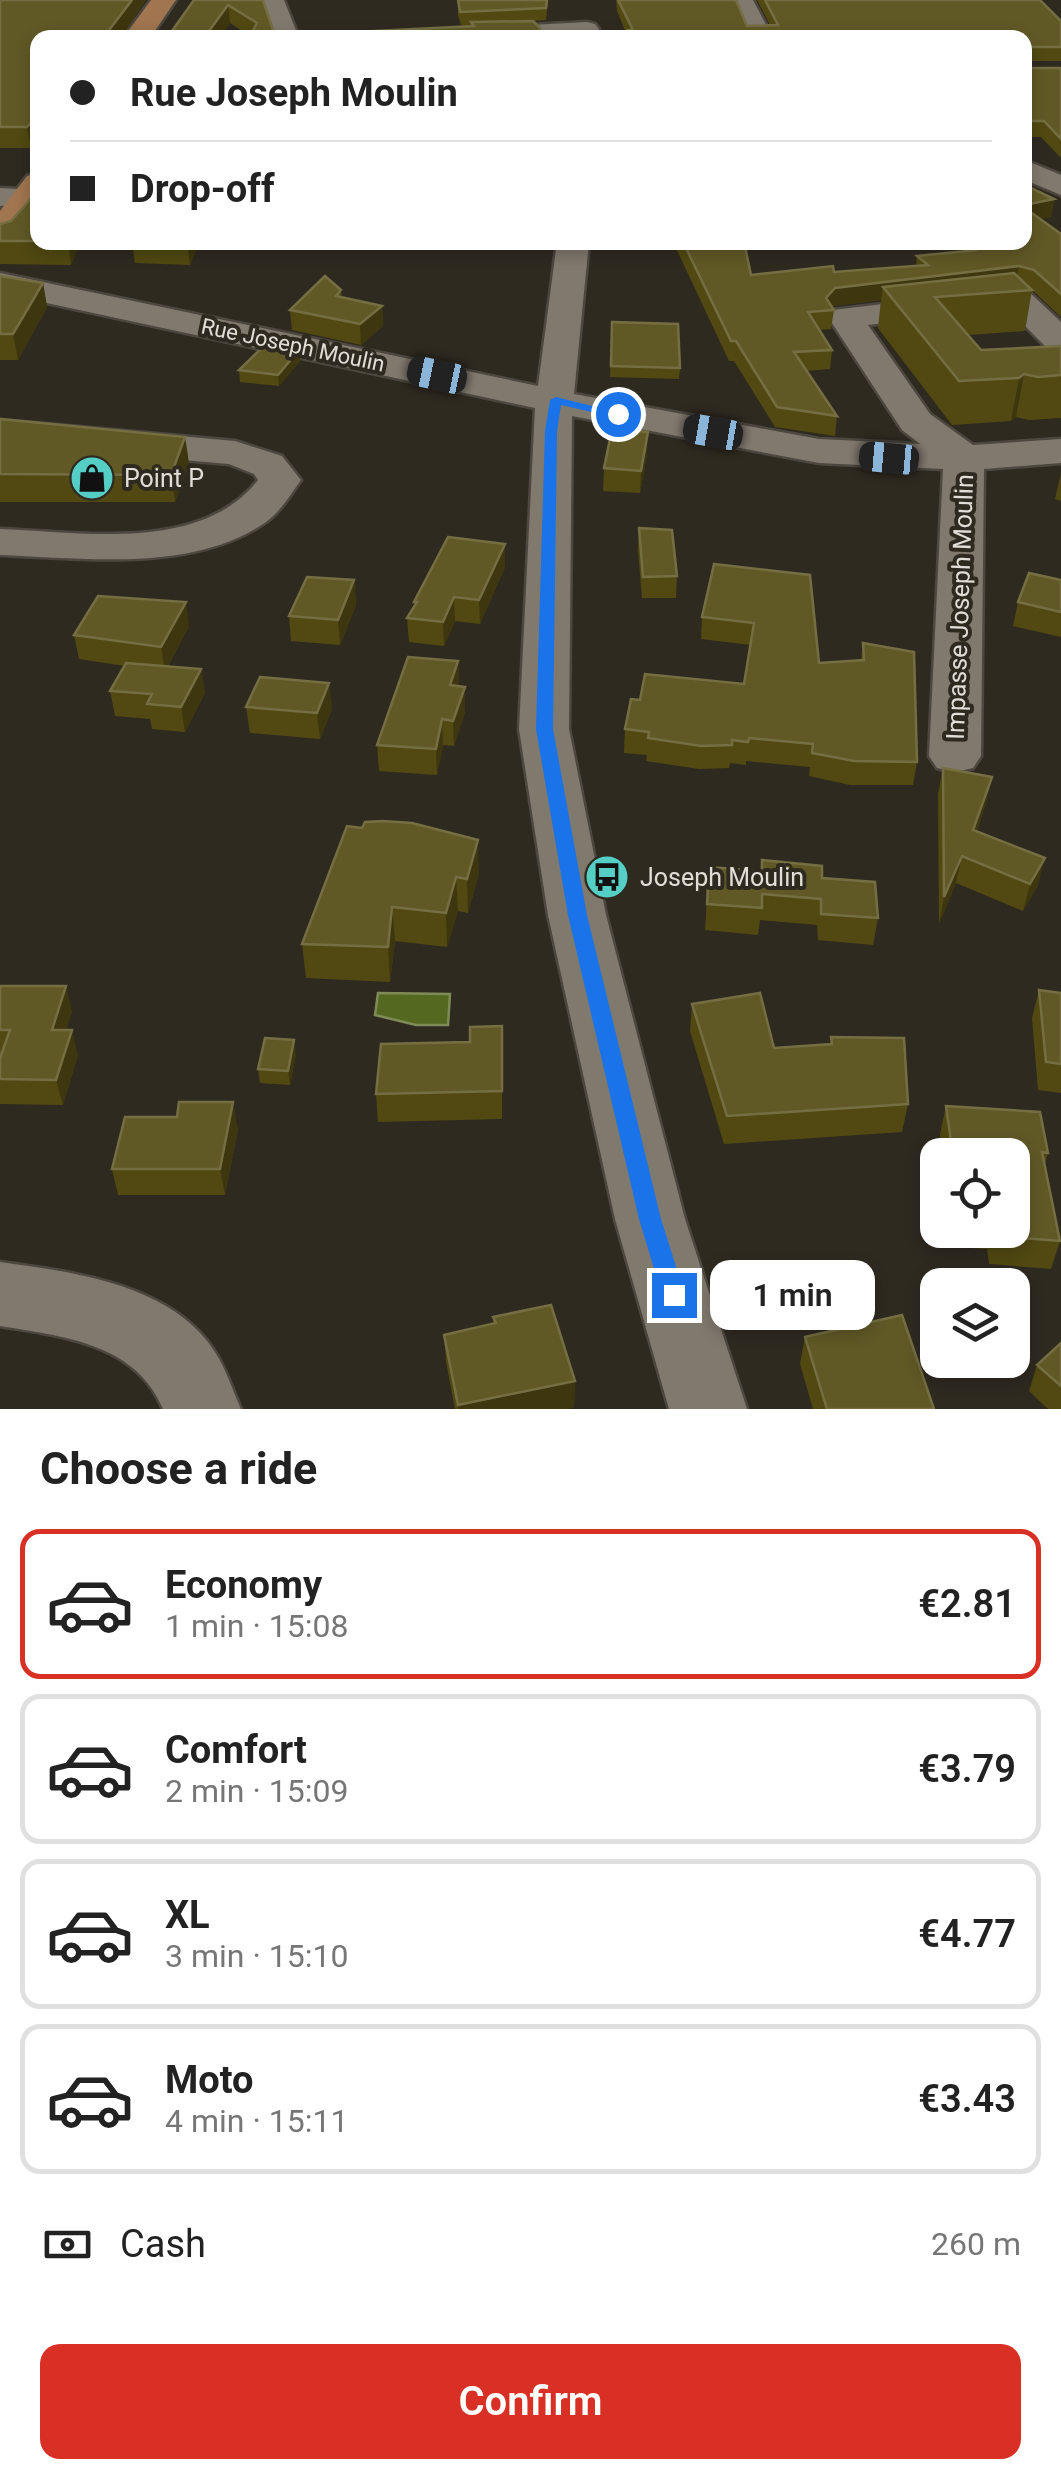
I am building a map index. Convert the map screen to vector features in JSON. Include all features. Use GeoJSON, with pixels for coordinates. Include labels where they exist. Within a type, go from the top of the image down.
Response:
{"type":"FeatureCollection","features":[{"type":"Feature","properties":{"kind":"main road"},"geometry":{"type":"LineString","coordinates":[[142,30],[164,0]]}},
{"type":"Feature","properties":{"kind":"main road"},"geometry":{"type":"LineString","coordinates":[[0,235],[22,192]]}},
{"type":"Feature","properties":{"kind":"street"},"geometry":{"type":"LineString","coordinates":[[273,0],[284,30]]}},
{"type":"Feature","properties":{"kind":"street"},"geometry":{"type":"LineString","coordinates":[[587,30],[588,0]]}},
{"type":"Feature","properties":{"kind":"street"},"geometry":{"type":"LineString","coordinates":[[742,0],[757,30]]}},
{"type":"Feature","properties":{"kind":"street"},"geometry":{"type":"LineString","coordinates":[[1032,172],[1061,186]]}},
{"type":"Feature","properties":{"kind":"street"},"geometry":{"type":"LineString","coordinates":[[572,250],[551,431],[544,729],[577,915],[650,1219],[708,1409]]}},
{"type":"Feature","properties":{"kind":"street","name":"Rue Joseph Moulin"},"geometry":{"type":"LineString","coordinates":[[0,282],[556,400],[819,451],[889,458],[964,458],[1061,451]]}},
{"type":"Feature","properties":{"kind":"street"},"geometry":{"type":"LineString","coordinates":[[964,458],[916,422],[846,317],[1016,298],[1061,341]]}},
{"type":"Feature","properties":{"kind":"street"},"geometry":{"type":"LineString","coordinates":[[0,432],[234,453],[268,465],[280,480],[252,513],[212,530],[152,545],[0,542]]}},
{"type":"Feature","properties":{"kind":"street","name":"Impasse Joseph Moulin"},"geometry":{"type":"LineString","coordinates":[[955,756],[964,458]]}},
{"type":"Feature","properties":{"kind":"street"},"geometry":{"type":"LineString","coordinates":[[0,1294],[73,1304],[124,1320],[164,1345],[198,1396],[202,1409]]}},
{"type":"Feature","properties":{"kind":"shaded area"},"geometry":{"type":"Polygon","coordinates":[[[378,993],[450,994],[448,1025],[416,1025],[375,1015],[378,993]]]}},
{"type":"Feature","properties":{"kind":"building"},"geometry":{"type":"Polygon","coordinates":[[[0,0],[132,0],[109,30],[30,30],[30,124],[0,127],[0,0]]]}},
{"type":"Feature","properties":{"kind":"building"},"geometry":{"type":"Polygon","coordinates":[[[194,0],[263,0],[273,30],[253,30],[257,23],[228,5],[210,30],[173,30],[194,0]]]}},
{"type":"Feature","properties":{"kind":"building"},"geometry":{"type":"Polygon","coordinates":[[[458,0],[547,0],[546,8],[460,12],[458,0]]]}},
{"type":"Feature","properties":{"kind":"building"},"geometry":{"type":"Polygon","coordinates":[[[618,0],[736,0],[747,26],[778,25],[765,0],[1040,0],[1061,21],[1061,47],[1032,47],[1032,30],[633,30],[618,0]]]}},
{"type":"Feature","properties":{"kind":"building"},"geometry":{"type":"Polygon","coordinates":[[[533,21],[540,28],[394,30],[474,26],[471,22],[533,21]]]}},
{"type":"Feature","properties":{"kind":"building"},"geometry":{"type":"Polygon","coordinates":[[[1032,68],[1061,68],[1061,139],[1044,121],[1032,121],[1032,68]]]}},
{"type":"Feature","properties":{"kind":"building"},"geometry":{"type":"Polygon","coordinates":[[[1032,188],[1054,199],[1032,204],[1032,188]]]}},
{"type":"Feature","properties":{"kind":"building"},"geometry":{"type":"Polygon","coordinates":[[[30,198],[30,241],[0,241],[0,224],[11,221],[30,198]]]}},
{"type":"Feature","properties":{"kind":"building"},"geometry":{"type":"Polygon","coordinates":[[[1032,213],[1061,234],[1061,294],[1034,270],[1019,266],[835,288],[826,298],[834,310],[808,312],[832,350],[794,352],[837,416],[777,407],[736,341],[731,341],[687,250],[746,250],[751,275],[833,266],[834,272],[928,265],[917,256],[1032,250],[1032,213]]]}},
{"type":"Feature","properties":{"kind":"building"},"geometry":{"type":"Polygon","coordinates":[[[1014,273],[1032,290],[935,297],[981,350],[1061,346],[1061,375],[1024,374],[1019,378],[959,381],[883,287],[1014,273]]]}},
{"type":"Feature","properties":{"kind":"building"},"geometry":{"type":"Polygon","coordinates":[[[0,276],[43,283],[13,334],[0,334],[0,276]]]}},
{"type":"Feature","properties":{"kind":"building"},"geometry":{"type":"Polygon","coordinates":[[[325,276],[341,290],[336,296],[382,306],[360,324],[290,310],[325,276]]]}},
{"type":"Feature","properties":{"kind":"building"},"geometry":{"type":"Polygon","coordinates":[[[612,322],[678,324],[680,368],[611,366],[612,322]]]}},
{"type":"Feature","properties":{"kind":"building"},"geometry":{"type":"Polygon","coordinates":[[[267,343],[299,350],[278,375],[239,370],[267,343]]]}},
{"type":"Feature","properties":{"kind":"building"},"geometry":{"type":"Polygon","coordinates":[[[0,419],[185,437],[171,475],[0,474],[0,419]]]}},
{"type":"Feature","properties":{"kind":"building"},"geometry":{"type":"Polygon","coordinates":[[[612,429],[648,432],[641,471],[604,468],[612,429]]]}},
{"type":"Feature","properties":{"kind":"building"},"geometry":{"type":"Polygon","coordinates":[[[639,528],[672,530],[677,576],[643,577],[639,528]]]}},
{"type":"Feature","properties":{"kind":"building"},"geometry":{"type":"Polygon","coordinates":[[[448,537],[505,544],[479,600],[454,597],[443,622],[407,618],[417,602],[448,537]]]}},
{"type":"Feature","properties":{"kind":"building"},"geometry":{"type":"Polygon","coordinates":[[[714,564],[810,575],[819,663],[864,660],[863,643],[914,652],[917,762],[854,761],[812,753],[813,744],[749,738],[748,742],[732,740],[732,745],[701,746],[648,738],[649,732],[625,729],[631,699],[640,700],[645,674],[744,684],[754,623],[702,617],[714,564]]]}},
{"type":"Feature","properties":{"kind":"building"},"geometry":{"type":"Polygon","coordinates":[[[1029,573],[1061,580],[1061,612],[1018,602],[1029,573]]]}},
{"type":"Feature","properties":{"kind":"building"},"geometry":{"type":"Polygon","coordinates":[[[307,577],[354,580],[338,620],[289,616],[307,577]]]}},
{"type":"Feature","properties":{"kind":"building"},"geometry":{"type":"Polygon","coordinates":[[[98,596],[186,602],[161,647],[74,635],[98,596]]]}},
{"type":"Feature","properties":{"kind":"building"},"geometry":{"type":"Polygon","coordinates":[[[408,657],[458,661],[450,685],[465,687],[453,721],[442,719],[436,749],[377,745],[408,657]]]}},
{"type":"Feature","properties":{"kind":"building"},"geometry":{"type":"Polygon","coordinates":[[[126,663],[201,669],[181,707],[147,704],[152,694],[110,691],[126,663]]]}},
{"type":"Feature","properties":{"kind":"building"},"geometry":{"type":"Polygon","coordinates":[[[260,677],[329,683],[317,713],[246,707],[260,677]]]}},
{"type":"Feature","properties":{"kind":"building"},"geometry":{"type":"Polygon","coordinates":[[[943,768],[992,777],[973,830],[1045,858],[1030,884],[962,856],[944,897],[943,768]]]}},
{"type":"Feature","properties":{"kind":"building"},"geometry":{"type":"Polygon","coordinates":[[[365,822],[412,823],[478,840],[467,879],[456,877],[446,913],[392,907],[388,947],[302,944],[347,826],[362,828],[365,822]]]}},
{"type":"Feature","properties":{"kind":"building"},"geometry":{"type":"Polygon","coordinates":[[[762,860],[822,866],[822,878],[875,882],[878,918],[821,914],[821,899],[762,894],[762,908],[707,904],[709,867],[762,871],[762,860]]]}},
{"type":"Feature","properties":{"kind":"building"},"geometry":{"type":"Polygon","coordinates":[[[0,986],[66,986],[52,1030],[72,1030],[56,1080],[0,1079],[0,1058],[10,1030],[0,1030],[0,986]]]}},
{"type":"Feature","properties":{"kind":"building"},"geometry":{"type":"Polygon","coordinates":[[[1039,990],[1061,993],[1061,1064],[1046,1062],[1039,990]]]}},
{"type":"Feature","properties":{"kind":"building"},"geometry":{"type":"Polygon","coordinates":[[[760,993],[774,1048],[832,1044],[831,1037],[904,1038],[908,1104],[727,1116],[692,1004],[760,993]]]}},
{"type":"Feature","properties":{"kind":"building"},"geometry":{"type":"Polygon","coordinates":[[[502,1026],[502,1091],[376,1094],[381,1044],[470,1042],[470,1027],[502,1026]]]}},
{"type":"Feature","properties":{"kind":"building"},"geometry":{"type":"Polygon","coordinates":[[[265,1038],[294,1040],[288,1071],[258,1069],[265,1038]]]}},
{"type":"Feature","properties":{"kind":"building"},"geometry":{"type":"Polygon","coordinates":[[[179,1102],[233,1102],[220,1169],[112,1169],[125,1117],[177,1117],[179,1102]]]}},
{"type":"Feature","properties":{"kind":"building"},"geometry":{"type":"Polygon","coordinates":[[[946,1106],[1040,1112],[1048,1153],[1042,1152],[1060,1241],[1030,1239],[1030,1138],[951,1138],[946,1106]]]}},
{"type":"Feature","properties":{"kind":"building"},"geometry":{"type":"Polygon","coordinates":[[[551,1305],[575,1381],[458,1405],[444,1335],[496,1323],[493,1317],[551,1305]]]}},
{"type":"Feature","properties":{"kind":"building"},"geometry":{"type":"Polygon","coordinates":[[[902,1315],[920,1378],[923,1378],[934,1409],[827,1409],[805,1337],[902,1315]]]}},
{"type":"Feature","properties":{"kind":"building"},"geometry":{"type":"Polygon","coordinates":[[[1061,1343],[1061,1386],[1037,1365],[1061,1343]]]}},
{"type":"Feature","properties":{"kind":"place","name":"Point P"},"geometry":{"type":"Point","coordinates":[92,478]}},
{"type":"Feature","properties":{"kind":"place","name":"Joseph Moulin"},"geometry":{"type":"Point","coordinates":[607,877]}},
{"type":"Feature","properties":{"kind":"route"},"geometry":{"type":"LineString","coordinates":[[618,414],[556,400],[551,431],[544,729],[577,915],[650,1219],[674,1295]]}}]}
